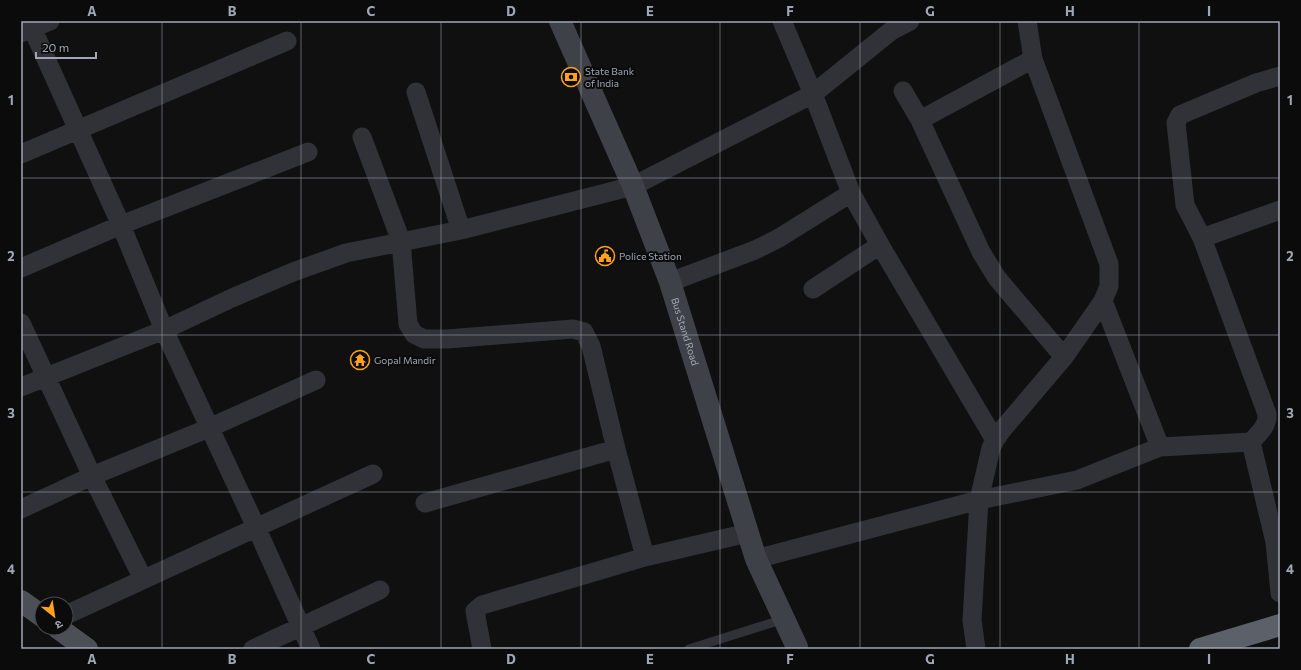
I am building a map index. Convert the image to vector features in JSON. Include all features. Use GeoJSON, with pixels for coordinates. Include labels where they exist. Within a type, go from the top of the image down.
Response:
{"type":"FeatureCollection","features":[{"type":"Feature","properties":{"kind":"highway"},"geometry":{"type":"LineString","coordinates":[[1200,649],[1280,625]]}},
{"type":"Feature","properties":{"kind":"main road","name":"Bus Stand Road"},"geometry":{"type":"LineString","coordinates":[[560,21],[633,186],[670,282],[756,559],[799,648]]}},
{"type":"Feature","properties":{"kind":"main road"},"geometry":{"type":"LineString","coordinates":[[21,600],[34,610]]}},
{"type":"Feature","properties":{"kind":"main road"},"geometry":{"type":"LineString","coordinates":[[69,636],[87,649]]}},
{"type":"Feature","properties":{"kind":"street"},"geometry":{"type":"LineString","coordinates":[[50,21],[27,28],[79,130],[121,225],[164,330],[311,649]]}},
{"type":"Feature","properties":{"kind":"street"},"geometry":{"type":"LineString","coordinates":[[782,21],[852,193],[880,245],[995,440]]}},
{"type":"Feature","properties":{"kind":"street"},"geometry":{"type":"LineString","coordinates":[[21,388],[164,330],[232,298],[293,272],[346,253],[461,230],[633,186],[813,94],[891,31],[910,21]]}},
{"type":"Feature","properties":{"kind":"street"},"geometry":{"type":"LineString","coordinates":[[976,649],[972,620],[978,500],[991,448],[1002,430],[1064,357],[1103,301],[1109,286],[1109,264],[1033,59],[1028,21]]}},
{"type":"Feature","properties":{"kind":"street"},"geometry":{"type":"LineString","coordinates":[[21,154],[287,41]]}},
{"type":"Feature","properties":{"kind":"street"},"geometry":{"type":"LineString","coordinates":[[920,120],[1033,59]]}},
{"type":"Feature","properties":{"kind":"street"},"geometry":{"type":"LineString","coordinates":[[756,559],[978,500],[1077,480],[1160,447],[1252,442],[1268,421],[1267,414],[1202,238],[1185,205],[1176,123],[1180,115],[1256,83],[1280,76]]}},
{"type":"Feature","properties":{"kind":"street"},"geometry":{"type":"LineString","coordinates":[[903,90],[920,120],[981,252],[997,278],[1064,357]]}},
{"type":"Feature","properties":{"kind":"street"},"geometry":{"type":"LineString","coordinates":[[416,92],[461,230]]}},
{"type":"Feature","properties":{"kind":"street"},"geometry":{"type":"LineString","coordinates":[[362,137],[401,241],[408,324],[414,334],[424,339],[447,339],[573,329],[584,332],[592,346],[616,449],[645,557]]}},
{"type":"Feature","properties":{"kind":"street"},"geometry":{"type":"LineString","coordinates":[[21,268],[121,225],[308,152]]}},
{"type":"Feature","properties":{"kind":"street"},"geometry":{"type":"LineString","coordinates":[[670,282],[755,250],[779,238],[852,193]]}},
{"type":"Feature","properties":{"kind":"street"},"geometry":{"type":"LineString","coordinates":[[1202,238],[1280,210]]}},
{"type":"Feature","properties":{"kind":"street"},"geometry":{"type":"LineString","coordinates":[[813,289],[880,245]]}},
{"type":"Feature","properties":{"kind":"street"},"geometry":{"type":"LineString","coordinates":[[1103,301],[1160,447]]}},
{"type":"Feature","properties":{"kind":"street"},"geometry":{"type":"LineString","coordinates":[[21,323],[92,476],[143,579]]}},
{"type":"Feature","properties":{"kind":"street"},"geometry":{"type":"LineString","coordinates":[[21,509],[92,476],[209,428],[316,380]]}},
{"type":"Feature","properties":{"kind":"street"},"geometry":{"type":"LineString","coordinates":[[1252,442],[1275,542],[1280,593]]}},
{"type":"Feature","properties":{"kind":"street"},"geometry":{"type":"LineString","coordinates":[[425,503],[616,449]]}},
{"type":"Feature","properties":{"kind":"street"},"geometry":{"type":"LineString","coordinates":[[74,611],[373,474]]}},
{"type":"Feature","properties":{"kind":"street"},"geometry":{"type":"LineString","coordinates":[[482,649],[475,611],[482,605],[645,557],[748,533]]}},
{"type":"Feature","properties":{"kind":"street"},"geometry":{"type":"LineString","coordinates":[[253,649],[380,590]]}},
{"type":"Feature","properties":{"kind":"lane"},"geometry":{"type":"LineString","coordinates":[[689,649],[784,619]]}},
{"type":"Feature","properties":{"kind":"place","name":"State Bank of India"},"geometry":{"type":"Point","coordinates":[571,77]}},
{"type":"Feature","properties":{"kind":"place","name":"Police Station"},"geometry":{"type":"Point","coordinates":[605,256]}},
{"type":"Feature","properties":{"kind":"place","name":"Gopal Mandir"},"geometry":{"type":"Point","coordinates":[360,360]}}]}
